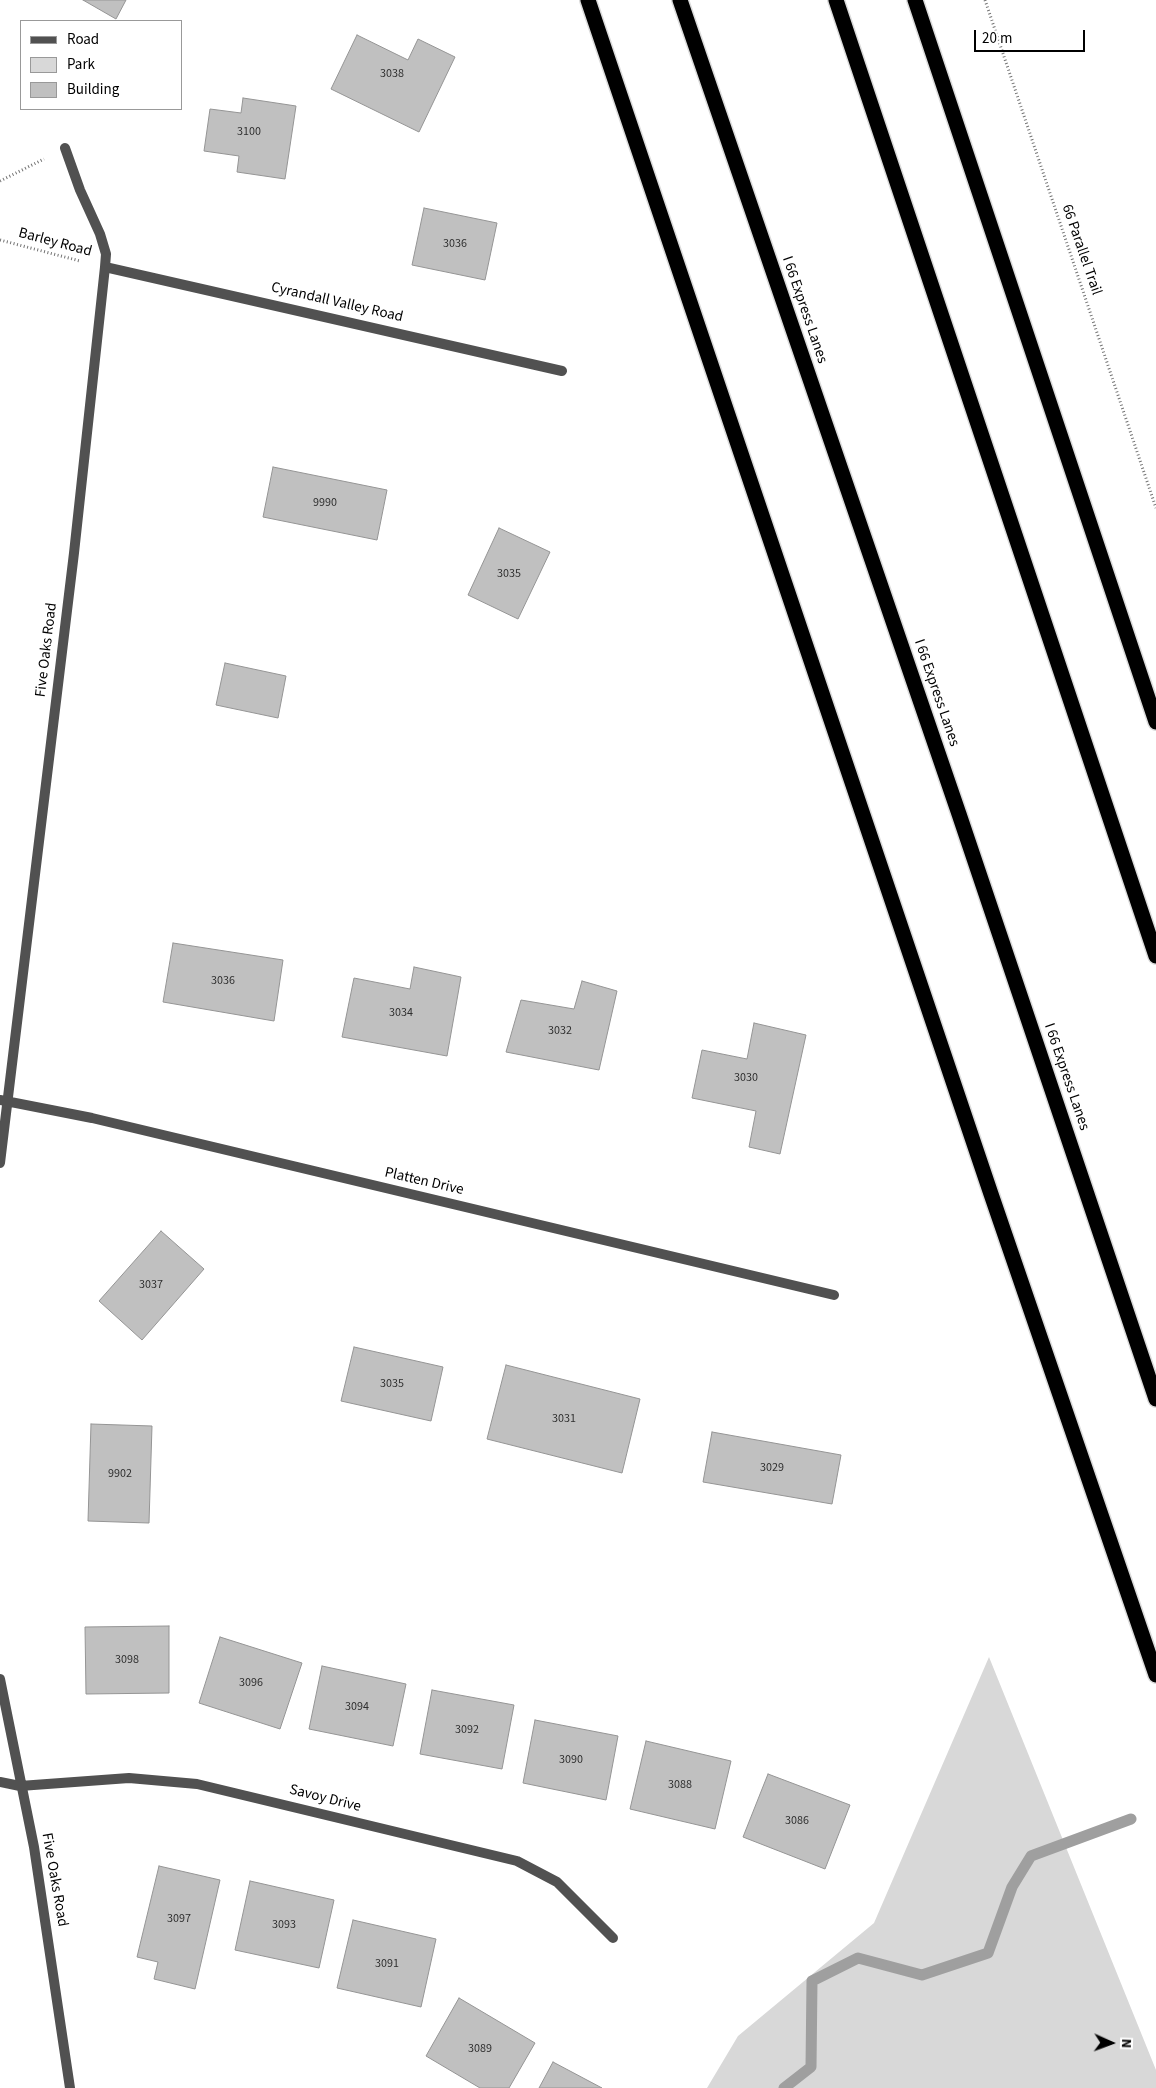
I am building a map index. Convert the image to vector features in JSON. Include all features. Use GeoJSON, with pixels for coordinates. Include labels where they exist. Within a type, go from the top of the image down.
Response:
{"type":"FeatureCollection","features":[{"type":"Feature","properties":{"kind":"highway"},"geometry":{"type":"LineString","coordinates":[[588,0],[991,1194],[1156,1675]]}},
{"type":"Feature","properties":{"kind":"highway","name":"I 66 Express Lanes"},"geometry":{"type":"LineString","coordinates":[[680,0],[956,805],[1156,1399]]}},
{"type":"Feature","properties":{"kind":"highway"},"geometry":{"type":"LineString","coordinates":[[836,0],[1156,956]]}},
{"type":"Feature","properties":{"kind":"highway"},"geometry":{"type":"LineString","coordinates":[[915,0],[1156,722]]}},
{"type":"Feature","properties":{"kind":"street","name":"Five Oaks Road"},"geometry":{"type":"LineString","coordinates":[[0,1163],[4,1101],[74,553],[106,254],[100,234],[80,190],[65,148]]}},
{"type":"Feature","properties":{"kind":"street","name":"Cyrandall Valley Road"},"geometry":{"type":"LineString","coordinates":[[105,267],[562,370]]}},
{"type":"Feature","properties":{"kind":"street","name":"Platten Drive"},"geometry":{"type":"LineString","coordinates":[[4,1101],[111,1123],[834,1295]]}},
{"type":"Feature","properties":{"kind":"street","name":"Five Oaks Road"},"geometry":{"type":"LineString","coordinates":[[0,1679],[20,1786],[34,1847],[70,2088]]}},
{"type":"Feature","properties":{"kind":"street","name":"Savoy Drive"},"geometry":{"type":"LineString","coordinates":[[0,1782],[20,1786],[129,1778],[197,1784],[517,1861],[558,1882],[614,1938]]}},
{"type":"Feature","properties":{"kind":"path","name":"66 Parallel Trail"},"geometry":{"type":"LineString","coordinates":[[985,0],[1156,508]]}},
{"type":"Feature","properties":{"kind":"path"},"geometry":{"type":"LineString","coordinates":[[0,181],[65,148]]}},
{"type":"Feature","properties":{"kind":"path","name":"Barley Road"},"geometry":{"type":"LineString","coordinates":[[0,240],[105,267]]}},
{"type":"Feature","properties":{"kind":"green space"},"geometry":{"type":"Polygon","coordinates":[[[989,1657],[1156,2070],[1156,2088],[707,2088],[738,2036],[874,1923],[989,1657]]]}},
{"type":"Feature","properties":{"kind":"building"},"geometry":{"type":"Polygon","coordinates":[[[83,0],[126,0],[116,19],[83,0]]]}},
{"type":"Feature","properties":{"kind":"building"},"geometry":{"type":"Polygon","coordinates":[[[357,35],[408,60],[418,39],[455,57],[419,132],[331,89],[357,35]]]}},
{"type":"Feature","properties":{"kind":"building"},"geometry":{"type":"Polygon","coordinates":[[[243,98],[296,106],[285,179],[237,172],[239,156],[204,151],[210,109],[241,113],[243,98]]]}},
{"type":"Feature","properties":{"kind":"building"},"geometry":{"type":"Polygon","coordinates":[[[424,208],[497,223],[485,280],[412,265],[424,208]]]}},
{"type":"Feature","properties":{"kind":"building"},"geometry":{"type":"Polygon","coordinates":[[[273,467],[387,490],[377,540],[263,517],[273,467]]]}},
{"type":"Feature","properties":{"kind":"building"},"geometry":{"type":"Polygon","coordinates":[[[499,528],[550,552],[518,619],[468,595],[499,528]]]}},
{"type":"Feature","properties":{"kind":"building"},"geometry":{"type":"Polygon","coordinates":[[[225,663],[286,676],[278,718],[216,705],[225,663]]]}},
{"type":"Feature","properties":{"kind":"building"},"geometry":{"type":"Polygon","coordinates":[[[173,943],[283,960],[274,1021],[163,1002],[173,943]]]}},
{"type":"Feature","properties":{"kind":"building"},"geometry":{"type":"Polygon","coordinates":[[[414,967],[461,977],[447,1056],[342,1037],[354,978],[410,989],[414,967]]]}},
{"type":"Feature","properties":{"kind":"building"},"geometry":{"type":"Polygon","coordinates":[[[582,981],[617,991],[599,1070],[506,1052],[521,1000],[574,1009],[582,981]]]}},
{"type":"Feature","properties":{"kind":"building"},"geometry":{"type":"Polygon","coordinates":[[[754,1023],[806,1035],[780,1154],[749,1147],[756,1111],[692,1098],[702,1050],[747,1059],[754,1023]]]}},
{"type":"Feature","properties":{"kind":"building"},"geometry":{"type":"Polygon","coordinates":[[[161,1231],[204,1269],[142,1340],[99,1301],[161,1231]]]}},
{"type":"Feature","properties":{"kind":"building"},"geometry":{"type":"Polygon","coordinates":[[[354,1347],[443,1367],[431,1421],[341,1401],[354,1347]]]}},
{"type":"Feature","properties":{"kind":"building"},"geometry":{"type":"Polygon","coordinates":[[[506,1365],[640,1399],[622,1473],[487,1439],[506,1365]]]}},
{"type":"Feature","properties":{"kind":"building"},"geometry":{"type":"Polygon","coordinates":[[[91,1424],[152,1426],[149,1523],[88,1521],[91,1424]]]}},
{"type":"Feature","properties":{"kind":"building"},"geometry":{"type":"Polygon","coordinates":[[[712,1432],[841,1455],[832,1504],[703,1482],[712,1432]]]}},
{"type":"Feature","properties":{"kind":"building"},"geometry":{"type":"Polygon","coordinates":[[[169,1626],[169,1693],[86,1694],[85,1627],[169,1626]]]}},
{"type":"Feature","properties":{"kind":"building"},"geometry":{"type":"Polygon","coordinates":[[[220,1637],[302,1663],[280,1729],[199,1703],[220,1637]]]}},
{"type":"Feature","properties":{"kind":"building"},"geometry":{"type":"Polygon","coordinates":[[[322,1666],[406,1684],[393,1746],[309,1729],[322,1666]]]}},
{"type":"Feature","properties":{"kind":"building"},"geometry":{"type":"Polygon","coordinates":[[[432,1690],[514,1705],[502,1769],[420,1754],[432,1690]]]}},
{"type":"Feature","properties":{"kind":"building"},"geometry":{"type":"Polygon","coordinates":[[[535,1720],[618,1736],[606,1800],[523,1783],[535,1720]]]}},
{"type":"Feature","properties":{"kind":"building"},"geometry":{"type":"Polygon","coordinates":[[[646,1741],[731,1761],[715,1829],[630,1809],[646,1741]]]}},
{"type":"Feature","properties":{"kind":"building"},"geometry":{"type":"Polygon","coordinates":[[[768,1774],[850,1805],[825,1869],[743,1837],[768,1774]]]}},
{"type":"Feature","properties":{"kind":"building"},"geometry":{"type":"Polygon","coordinates":[[[159,1866],[220,1880],[195,1989],[154,1979],[158,1962],[137,1957],[159,1866]]]}},
{"type":"Feature","properties":{"kind":"building"},"geometry":{"type":"Polygon","coordinates":[[[250,1881],[334,1900],[319,1968],[235,1950],[250,1881]]]}},
{"type":"Feature","properties":{"kind":"building"},"geometry":{"type":"Polygon","coordinates":[[[353,1920],[436,1939],[421,2007],[337,1988],[353,1920]]]}},
{"type":"Feature","properties":{"kind":"building"},"geometry":{"type":"Polygon","coordinates":[[[459,1998],[535,2043],[509,2088],[480,2088],[426,2056],[459,1998]]]}},
{"type":"Feature","properties":{"kind":"building"},"geometry":{"type":"Polygon","coordinates":[[[553,2062],[602,2088],[539,2088],[553,2062]]]}},
{"type":"Feature","properties":{"kind":"waterway"},"geometry":{"type":"LineString","coordinates":[[784,2088],[811,2067],[812,1981],[858,1958],[922,1975],[988,1953],[1012,1887],[1031,1856],[1131,1819]]}}]}
